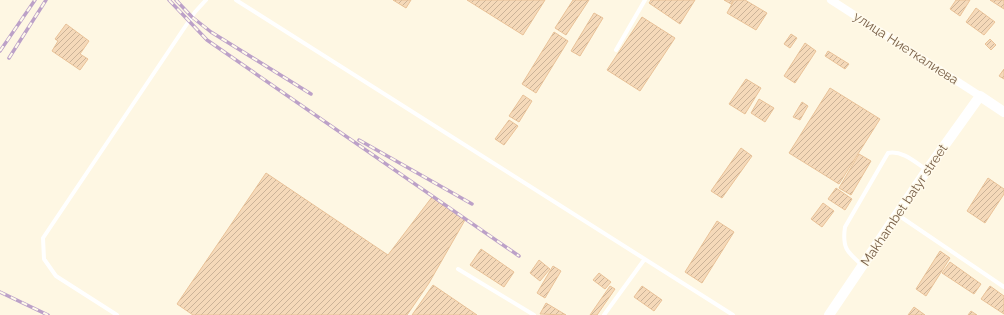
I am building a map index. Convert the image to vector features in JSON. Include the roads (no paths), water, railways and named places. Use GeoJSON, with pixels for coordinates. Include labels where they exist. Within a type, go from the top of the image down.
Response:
{"type":"FeatureCollection","features":[{"type":"Feature","properties":{"kind":"street","name":"улица Ниеткалиева"},"geometry":{"type":"LineString","coordinates":[[831,0],[980,96]]}},
{"type":"Feature","properties":{"kind":"street"},"geometry":{"type":"LineString","coordinates":[[980,96],[1004,112]]}},
{"type":"Feature","properties":{"kind":"street","name":"Makhambet batyr street"},"geometry":{"type":"LineString","coordinates":[[829,315],[927,170],[980,96]]}},
{"type":"Feature","properties":{"kind":"lane"},"geometry":{"type":"LineString","coordinates":[[117,315],[56,276],[44,259],[43,238],[195,12],[206,0]]}},
{"type":"Feature","properties":{"kind":"lane"},"geometry":{"type":"LineString","coordinates":[[236,0],[733,315]]}},
{"type":"Feature","properties":{"kind":"lane"},"geometry":{"type":"LineString","coordinates":[[616,50],[645,0]]}},
{"type":"Feature","properties":{"kind":"lane"},"geometry":{"type":"LineString","coordinates":[[863,265],[847,251],[843,239],[845,227],[888,153],[895,152],[907,157],[927,170]]}},
{"type":"Feature","properties":{"kind":"lane"},"geometry":{"type":"LineString","coordinates":[[898,215],[1004,287]]}},
{"type":"Feature","properties":{"kind":"lane"},"geometry":{"type":"LineString","coordinates":[[604,315],[644,260]]}},
{"type":"Feature","properties":{"kind":"lane"},"geometry":{"type":"LineString","coordinates":[[458,269],[534,315]]}},
{"type":"Feature","properties":{"kind":"railway"},"geometry":{"type":"LineString","coordinates":[[0,51],[35,0]]}},
{"type":"Feature","properties":{"kind":"railway"},"geometry":{"type":"LineString","coordinates":[[9,58],[46,0]]}},
{"type":"Feature","properties":{"kind":"railway"},"geometry":{"type":"LineString","coordinates":[[169,0],[207,40],[519,256]]}},
{"type":"Feature","properties":{"kind":"railway"},"geometry":{"type":"LineString","coordinates":[[176,0],[192,17],[211,32],[311,94]]}},
{"type":"Feature","properties":{"kind":"railway"},"geometry":{"type":"LineString","coordinates":[[359,140],[472,204]]}},
{"type":"Feature","properties":{"kind":"railway"},"geometry":{"type":"LineString","coordinates":[[0,292],[48,315]]}}]}
